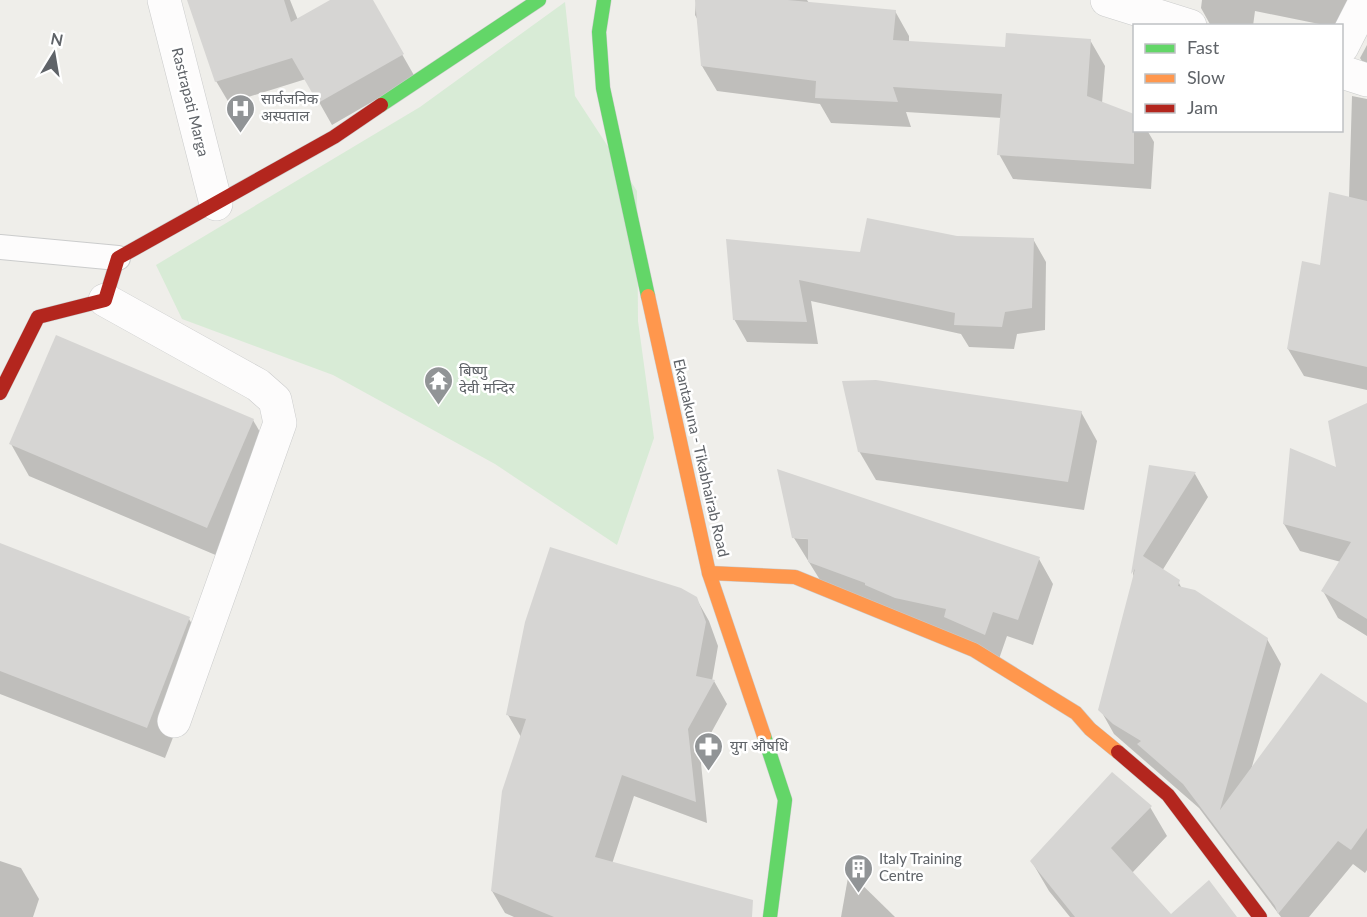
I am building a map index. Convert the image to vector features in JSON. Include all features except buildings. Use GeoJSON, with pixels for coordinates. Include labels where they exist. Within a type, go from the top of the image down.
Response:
{"type":"FeatureCollection","features":[{"type":"Feature","properties":{"kind":"street","name":"Rastrapati Marga"},"geometry":{"type":"LineString","coordinates":[[164,0],[216,204]]}},
{"type":"Feature","properties":{"kind":"street"},"geometry":{"type":"LineString","coordinates":[[105,300],[118,258],[334,137],[539,0]]}},
{"type":"Feature","properties":{"kind":"street","name":"Ekantakuna - Tikabhairab Road"},"geometry":{"type":"LineString","coordinates":[[604,0],[599,32],[603,88],[710,573],[785,800],[770,917]]}},
{"type":"Feature","properties":{"kind":"street"},"geometry":{"type":"LineString","coordinates":[[1107,0],[1184,24]]}},
{"type":"Feature","properties":{"kind":"street"},"geometry":{"type":"LineString","coordinates":[[1343,43],[1366,0]]}},
{"type":"Feature","properties":{"kind":"street"},"geometry":{"type":"LineString","coordinates":[[1343,73],[1367,80]]}},
{"type":"Feature","properties":{"kind":"street"},"geometry":{"type":"LineString","coordinates":[[0,393],[38,317],[105,300],[258,385],[275,400],[280,423],[174,721]]}},
{"type":"Feature","properties":{"kind":"street"},"geometry":{"type":"LineString","coordinates":[[710,573],[795,577],[974,650],[1076,713],[1090,729],[1168,795],[1260,917]]}},
{"type":"Feature","properties":{"kind":"lane"},"geometry":{"type":"LineString","coordinates":[[0,247],[118,258]]}},
{"type":"Feature","properties":{"kind":"green space"},"geometry":{"type":"Polygon","coordinates":[[[565,2],[575,96],[637,191],[638,321],[654,438],[617,545],[495,464],[333,375],[182,319],[156,265],[420,107],[565,2]]]}},
{"type":"Feature","properties":{"kind":"traffic: fast"},"geometry":{"type":"LineString","coordinates":[[381,105],[539,0]]}},
{"type":"Feature","properties":{"kind":"traffic: fast"},"geometry":{"type":"LineString","coordinates":[[604,0],[599,32],[603,88],[648,296]]}},
{"type":"Feature","properties":{"kind":"traffic: fast"},"geometry":{"type":"LineString","coordinates":[[764,736],[785,800],[770,917]]}},
{"type":"Feature","properties":{"kind":"traffic: slow"},"geometry":{"type":"LineString","coordinates":[[648,296],[709,573],[764,736]]}},
{"type":"Feature","properties":{"kind":"traffic: slow"},"geometry":{"type":"LineString","coordinates":[[709,573],[795,577],[974,650],[1076,713],[1090,729],[1118,752]]}},
{"type":"Feature","properties":{"kind":"traffic: jam"},"geometry":{"type":"LineString","coordinates":[[0,393],[38,317],[105,300],[118,258],[334,137],[381,105]]}},
{"type":"Feature","properties":{"kind":"traffic: jam"},"geometry":{"type":"LineString","coordinates":[[1118,752],[1168,795],[1260,917]]}},
{"type":"Feature","properties":{"kind":"place","name":"सार्वजनिक अस्पताल"},"geometry":{"type":"Point","coordinates":[240,134]}},
{"type":"Feature","properties":{"kind":"place","name":"बिष्णु देवी मन्दिर"},"geometry":{"type":"Point","coordinates":[438,406]}},
{"type":"Feature","properties":{"kind":"place","name":"युग औषधि"},"geometry":{"type":"Point","coordinates":[709,772]}},
{"type":"Feature","properties":{"kind":"place","name":"Italy Training Centre"},"geometry":{"type":"Point","coordinates":[858,894]}}]}
